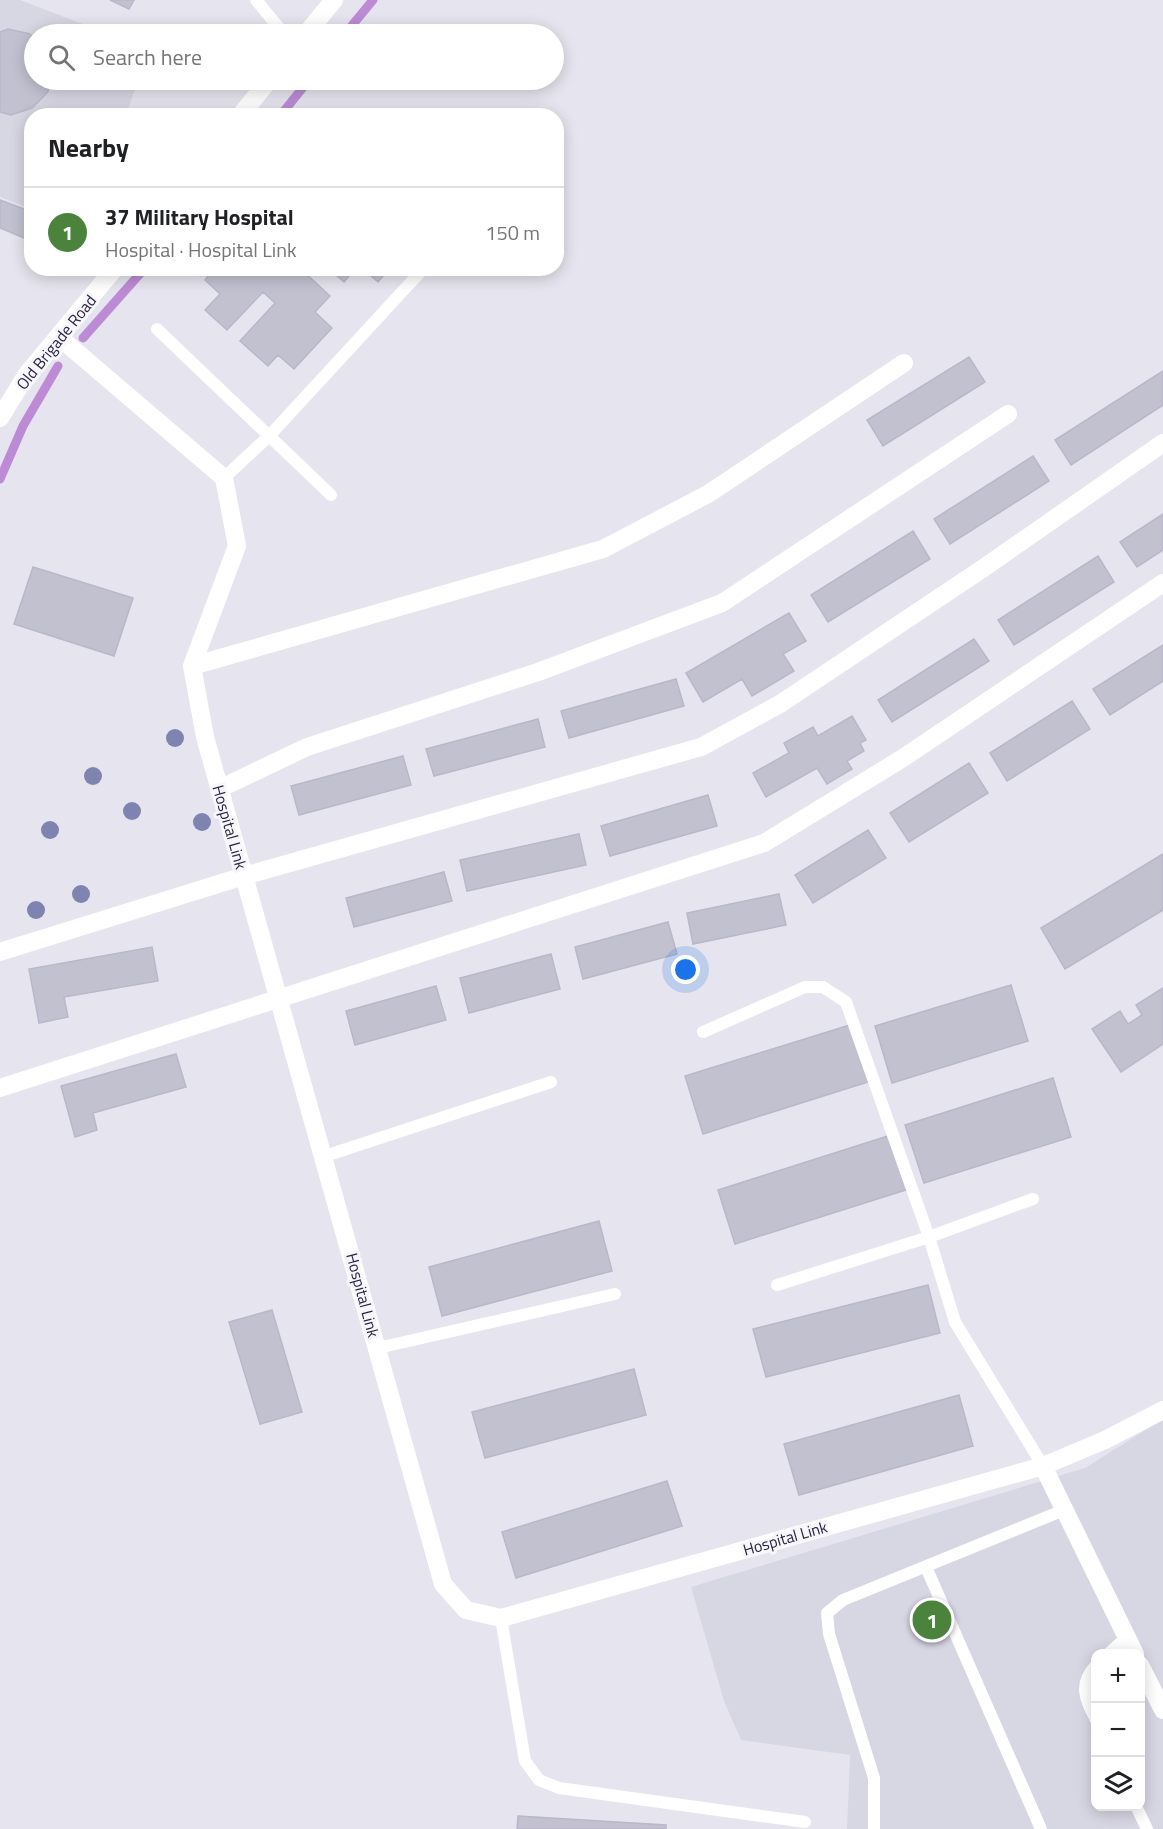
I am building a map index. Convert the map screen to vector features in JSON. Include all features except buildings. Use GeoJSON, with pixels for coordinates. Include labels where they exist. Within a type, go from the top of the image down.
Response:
{"type":"FeatureCollection","features":[{"type":"Feature","properties":{"kind":"street"},"geometry":{"type":"LineString","coordinates":[[314,24],[334,0]]}},
{"type":"Feature","properties":{"kind":"street"},"geometry":{"type":"LineString","coordinates":[[246,108],[261,90]]}},
{"type":"Feature","properties":{"kind":"street","name":"Old Brigade Road"},"geometry":{"type":"LineString","coordinates":[[0,418],[27,374],[109,276]]}},
{"type":"Feature","properties":{"kind":"street"},"geometry":{"type":"LineString","coordinates":[[59,337],[224,477],[237,546],[192,666]]}},
{"type":"Feature","properties":{"kind":"street"},"geometry":{"type":"LineString","coordinates":[[192,666],[603,549],[708,494],[904,363]]}},
{"type":"Feature","properties":{"kind":"street"},"geometry":{"type":"LineString","coordinates":[[219,789],[307,747],[538,672],[722,603],[1008,414]]}},
{"type":"Feature","properties":{"kind":"street"},"geometry":{"type":"LineString","coordinates":[[0,952],[244,876],[701,747],[780,704],[985,567],[1163,443]]}},
{"type":"Feature","properties":{"kind":"street"},"geometry":{"type":"LineString","coordinates":[[0,1088],[764,843],[903,758],[1163,583]]}},
{"type":"Feature","properties":{"kind":"street","name":"Hospital Link"},"geometry":{"type":"LineString","coordinates":[[192,666],[219,789],[281,998],[443,1584],[466,1610],[501,1618],[1043,1466],[1105,1440],[1163,1410]]}},
{"type":"Feature","properties":{"kind":"street"},"geometry":{"type":"LineString","coordinates":[[1043,1466],[1131,1645]]}},
{"type":"Feature","properties":{"kind":"street"},"geometry":{"type":"LineString","coordinates":[[1145,1675],[1163,1710]]}},
{"type":"Feature","properties":{"kind":"lane"},"geometry":{"type":"LineString","coordinates":[[256,0],[276,24]]}},
{"type":"Feature","properties":{"kind":"lane"},"geometry":{"type":"LineString","coordinates":[[224,477],[270,435],[417,276]]}},
{"type":"Feature","properties":{"kind":"lane"},"geometry":{"type":"LineString","coordinates":[[157,329],[331,495]]}},
{"type":"Feature","properties":{"kind":"lane"},"geometry":{"type":"LineString","coordinates":[[702,1032],[805,987],[823,987],[846,1002],[929,1237],[954,1322],[1043,1466]]}},
{"type":"Feature","properties":{"kind":"lane"},"geometry":{"type":"LineString","coordinates":[[325,1156],[550,1082]]}},
{"type":"Feature","properties":{"kind":"lane"},"geometry":{"type":"LineString","coordinates":[[777,1286],[929,1237],[1033,1199]]}},
{"type":"Feature","properties":{"kind":"lane"},"geometry":{"type":"LineString","coordinates":[[378,1348],[615,1294]]}},
{"type":"Feature","properties":{"kind":"lane"},"geometry":{"type":"LineString","coordinates":[[874,1829],[874,1778],[829,1634],[827,1613],[843,1600],[1064,1510]]}},
{"type":"Feature","properties":{"kind":"lane"},"geometry":{"type":"LineString","coordinates":[[926,1567],[1041,1829]]}},
{"type":"Feature","properties":{"kind":"lane"},"geometry":{"type":"LineString","coordinates":[[501,1618],[525,1761],[539,1780],[559,1788],[805,1822]]}},
{"type":"Feature","properties":{"kind":"lane"},"geometry":{"type":"LineString","coordinates":[[1091,1670],[1086,1677],[1085,1693],[1091,1709]]}},
{"type":"Feature","properties":{"kind":"lane"},"geometry":{"type":"LineString","coordinates":[[1138,1811],[1147,1829]]}},
{"type":"Feature","properties":{"kind":"shaded area"},"geometry":{"type":"Polygon","coordinates":[[[0,0],[20,0],[83,24],[24,24],[24,90],[135,90],[128,108],[24,108],[24,206],[0,197],[0,0]]]}},
{"type":"Feature","properties":{"kind":"shaded area"},"geometry":{"type":"Polygon","coordinates":[[[1163,1419],[1163,1829],[847,1829],[850,1755],[741,1740],[724,1701],[691,1587],[1085,1468],[1163,1419]]]}},
{"type":"Feature","properties":{"kind":"waterway"},"geometry":{"type":"LineString","coordinates":[[353,24],[373,0]]}},
{"type":"Feature","properties":{"kind":"waterway"},"geometry":{"type":"LineString","coordinates":[[286,108],[301,90]]}},
{"type":"Feature","properties":{"kind":"waterway"},"geometry":{"type":"LineString","coordinates":[[83,338],[138,276]]}},
{"type":"Feature","properties":{"kind":"waterway"},"geometry":{"type":"LineString","coordinates":[[0,479],[23,426],[58,366]]}},
{"type":"Feature","properties":{"kind":"place","name":"37 Military Hospital"},"geometry":{"type":"Point","coordinates":[932,1620]}}]}
